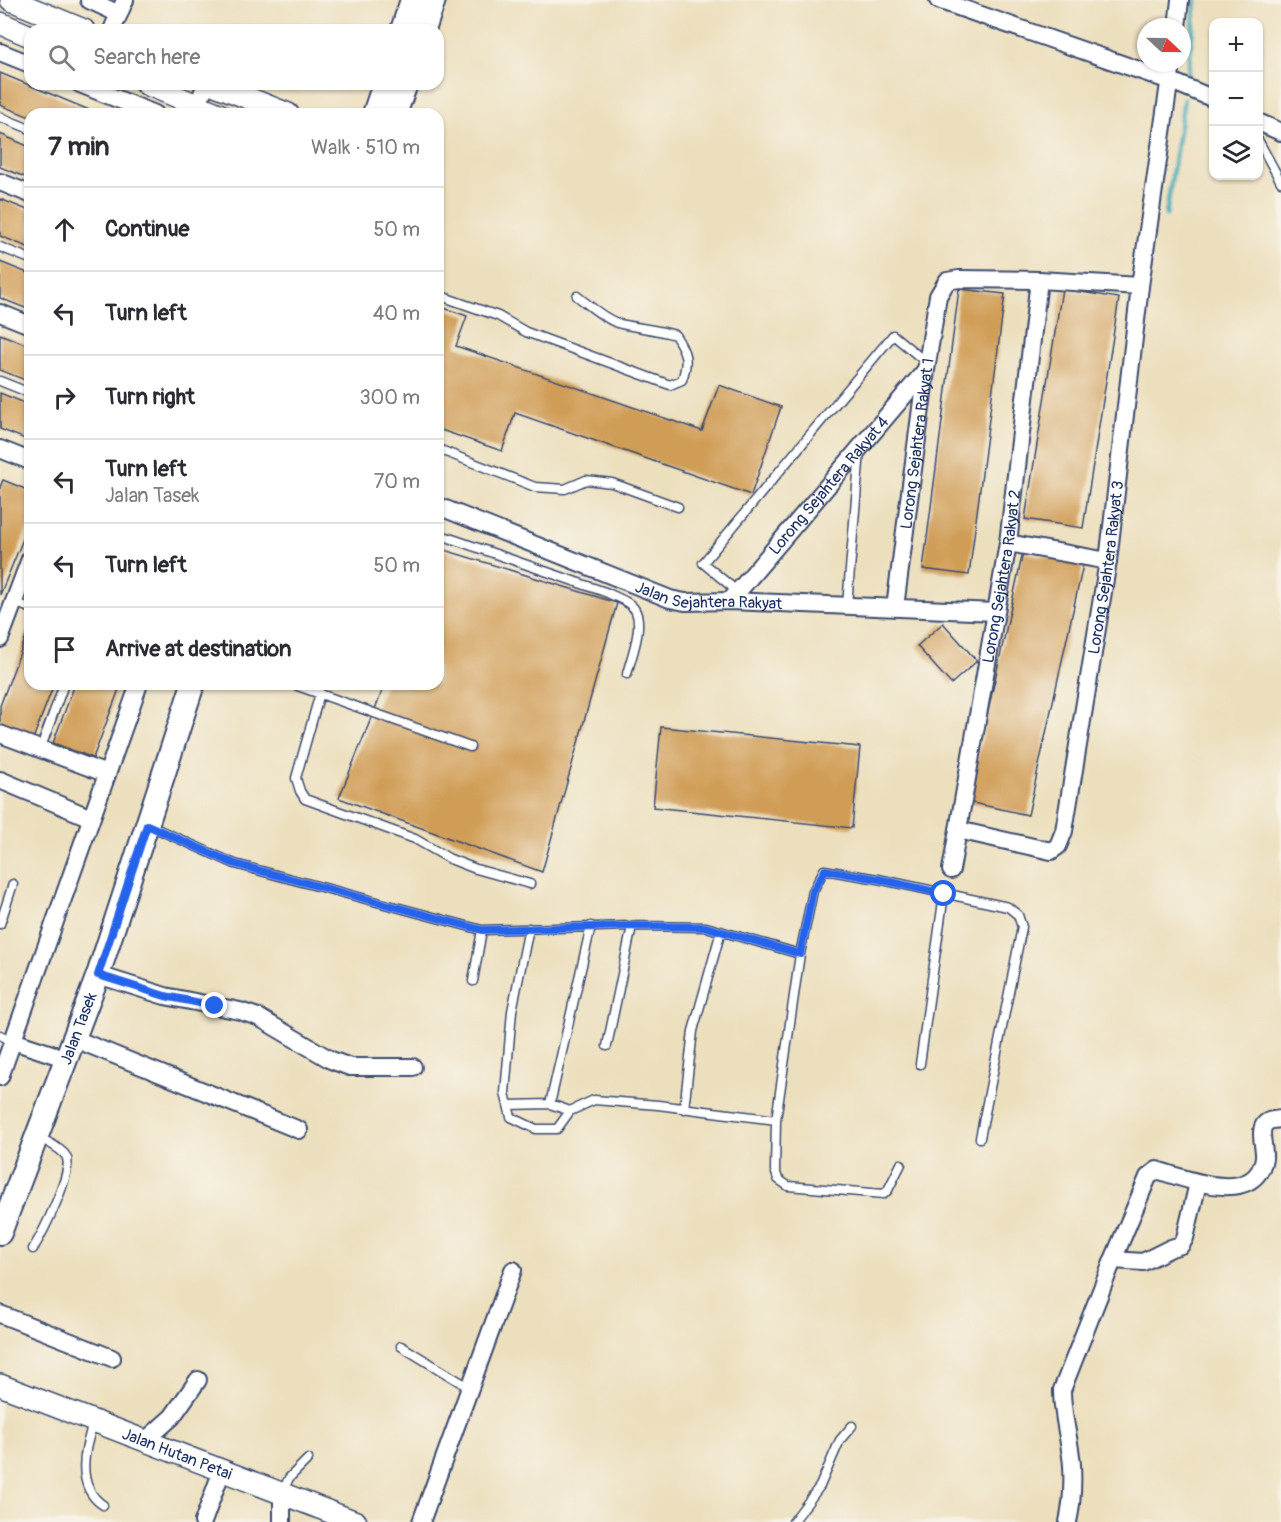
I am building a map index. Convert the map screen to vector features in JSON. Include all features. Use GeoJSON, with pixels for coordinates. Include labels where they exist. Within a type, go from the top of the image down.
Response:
{"type":"FeatureCollection","features":[{"type":"Feature","properties":{"kind":"main road"},"geometry":{"type":"LineString","coordinates":[[404,24],[412,0]]}},
{"type":"Feature","properties":{"kind":"main road"},"geometry":{"type":"LineString","coordinates":[[426,24],[434,0]]}},
{"type":"Feature","properties":{"kind":"main road"},"geometry":{"type":"LineString","coordinates":[[376,108],[382,90]]}},
{"type":"Feature","properties":{"kind":"main road"},"geometry":{"type":"LineString","coordinates":[[397,108],[404,90]]}},
{"type":"Feature","properties":{"kind":"main road","name":"Jalan Tasek"},"geometry":{"type":"LineString","coordinates":[[0,1233],[98,975],[191,690]]}},
{"type":"Feature","properties":{"kind":"street"},"geometry":{"type":"LineString","coordinates":[[11,0],[69,24]]}},
{"type":"Feature","properties":{"kind":"street"},"geometry":{"type":"LineString","coordinates":[[89,0],[122,7],[115,24]]}},
{"type":"Feature","properties":{"kind":"street"},"geometry":{"type":"LineString","coordinates":[[938,0],[1170,81],[1209,97]]}},
{"type":"Feature","properties":{"kind":"street"},"geometry":{"type":"LineString","coordinates":[[1178,18],[1180,0]]}},
{"type":"Feature","properties":{"kind":"street"},"geometry":{"type":"LineString","coordinates":[[0,23],[24,33]]}},
{"type":"Feature","properties":{"kind":"street"},"geometry":{"type":"LineString","coordinates":[[0,52],[24,62]]}},
{"type":"Feature","properties":{"kind":"street","name":"Lorong Sejahtera Rakyat 3"},"geometry":{"type":"LineString","coordinates":[[958,830],[1051,851],[1058,846],[1064,831],[1108,561],[1140,286],[1171,72]]}},
{"type":"Feature","properties":{"kind":"street"},"geometry":{"type":"LineString","coordinates":[[95,90],[140,108]]}},
{"type":"Feature","properties":{"kind":"street"},"geometry":{"type":"LineString","coordinates":[[158,90],[192,108]]}},
{"type":"Feature","properties":{"kind":"street"},"geometry":{"type":"LineString","coordinates":[[197,108],[204,90]]}},
{"type":"Feature","properties":{"kind":"street"},"geometry":{"type":"LineString","coordinates":[[228,90],[273,108]]}},
{"type":"Feature","properties":{"kind":"street"},"geometry":{"type":"LineString","coordinates":[[1263,124],[1281,132]]}},
{"type":"Feature","properties":{"kind":"street"},"geometry":{"type":"LineString","coordinates":[[0,182],[24,192]]}},
{"type":"Feature","properties":{"kind":"street","name":"Lorong Sejahtera Rakyat 1"},"geometry":{"type":"LineString","coordinates":[[895,607],[938,296],[947,281],[959,279],[1039,280]]}},
{"type":"Feature","properties":{"kind":"street"},"geometry":{"type":"LineString","coordinates":[[1039,280],[1140,286]]}},
{"type":"Feature","properties":{"kind":"street","name":"Lorong Sejahtera Rakyat 2"},"geometry":{"type":"LineString","coordinates":[[951,870],[1008,543],[1039,280]]}},
{"type":"Feature","properties":{"kind":"street"},"geometry":{"type":"LineString","coordinates":[[0,313],[24,323]]}},
{"type":"Feature","properties":{"kind":"street","name":"Lorong Sejahtera Rakyat 4"},"geometry":{"type":"LineString","coordinates":[[734,597],[927,367]]}},
{"type":"Feature","properties":{"kind":"street"},"geometry":{"type":"LineString","coordinates":[[1,453],[24,459]]}},
{"type":"Feature","properties":{"kind":"street","name":"Jalan Sejahtera Rakyat"},"geometry":{"type":"LineString","coordinates":[[444,508],[670,600],[685,602],[734,597],[996,612]]}},
{"type":"Feature","properties":{"kind":"street"},"geometry":{"type":"LineString","coordinates":[[1008,543],[1108,561]]}},
{"type":"Feature","properties":{"kind":"street"},"geometry":{"type":"LineString","coordinates":[[0,639],[22,605]]}},
{"type":"Feature","properties":{"kind":"street"},"geometry":{"type":"LineString","coordinates":[[0,1077],[7,1038],[91,818],[137,690]]}},
{"type":"Feature","properties":{"kind":"street"},"geometry":{"type":"LineString","coordinates":[[0,734],[106,774]]}},
{"type":"Feature","properties":{"kind":"street"},"geometry":{"type":"LineString","coordinates":[[0,780],[91,818]]}},
{"type":"Feature","properties":{"kind":"street"},"geometry":{"type":"LineString","coordinates":[[98,975],[165,996],[240,1011],[258,1017],[331,1060],[350,1067],[413,1067]]}},
{"type":"Feature","properties":{"kind":"street"},"geometry":{"type":"LineString","coordinates":[[7,1038],[71,1049],[299,1130]]}},
{"type":"Feature","properties":{"kind":"street"},"geometry":{"type":"LineString","coordinates":[[1068,1522],[1071,1509],[1072,1465],[1062,1408],[1062,1390],[1148,1177],[1157,1170],[1198,1183],[1234,1187],[1250,1180],[1260,1168],[1264,1158],[1264,1124],[1270,1120],[1281,1119]]}},
{"type":"Feature","properties":{"kind":"street"},"geometry":{"type":"LineString","coordinates":[[1113,1260],[1143,1262],[1181,1245],[1185,1238],[1198,1183]]}},
{"type":"Feature","properties":{"kind":"street"},"geometry":{"type":"LineString","coordinates":[[421,1522],[513,1270]]}},
{"type":"Feature","properties":{"kind":"street"},"geometry":{"type":"LineString","coordinates":[[0,1314],[112,1358]]}},
{"type":"Feature","properties":{"kind":"street"},"geometry":{"type":"LineString","coordinates":[[145,1441],[172,1417],[198,1380]]}},
{"type":"Feature","properties":{"kind":"street","name":"Jalan Hutan Petai"},"geometry":{"type":"LineString","coordinates":[[0,1385],[356,1522]]}},
{"type":"Feature","properties":{"kind":"street"},"geometry":{"type":"LineString","coordinates":[[203,1522],[222,1470]]}},
{"type":"Feature","properties":{"kind":"street"},"geometry":{"type":"LineString","coordinates":[[282,1494],[282,1522]]}},
{"type":"Feature","properties":{"kind":"lane"},"geometry":{"type":"LineString","coordinates":[[0,117],[24,127]]}},
{"type":"Feature","properties":{"kind":"lane"},"geometry":{"type":"LineString","coordinates":[[1263,149],[1281,182]]}},
{"type":"Feature","properties":{"kind":"lane"},"geometry":{"type":"LineString","coordinates":[[0,247],[24,257]]}},
{"type":"Feature","properties":{"kind":"lane"},"geometry":{"type":"LineString","coordinates":[[444,297],[498,316],[526,332],[670,385],[682,380],[687,365],[683,347],[675,334],[618,323],[602,316],[577,296]]}},
{"type":"Feature","properties":{"kind":"lane"},"geometry":{"type":"LineString","coordinates":[[734,597],[704,563],[893,335],[927,367]]}},
{"type":"Feature","properties":{"kind":"lane"},"geometry":{"type":"LineString","coordinates":[[0,381],[24,391]]}},
{"type":"Feature","properties":{"kind":"lane"},"geometry":{"type":"LineString","coordinates":[[847,605],[861,447]]}},
{"type":"Feature","properties":{"kind":"lane"},"geometry":{"type":"LineString","coordinates":[[444,451],[535,487],[565,489],[586,480],[612,483],[678,507]]}},
{"type":"Feature","properties":{"kind":"lane"},"geometry":{"type":"LineString","coordinates":[[444,536],[608,593],[627,602],[636,611],[638,631],[627,674]]}},
{"type":"Feature","properties":{"kind":"lane"},"geometry":{"type":"LineString","coordinates":[[40,750],[61,690]]}},
{"type":"Feature","properties":{"kind":"lane"},"geometry":{"type":"LineString","coordinates":[[311,690],[470,747]]}},
{"type":"Feature","properties":{"kind":"lane"},"geometry":{"type":"LineString","coordinates":[[320,693],[296,778],[305,799],[416,839],[459,862],[530,884]]}},
{"type":"Feature","properties":{"kind":"lane"},"geometry":{"type":"LineString","coordinates":[[147,825],[235,864],[482,930],[591,926],[706,927],[800,954]]}},
{"type":"Feature","properties":{"kind":"lane"},"geometry":{"type":"LineString","coordinates":[[901,1164],[884,1194],[788,1186],[778,1179],[775,1170],[776,1120],[800,954],[813,891],[825,870],[1008,907],[1018,915],[1022,927],[980,1138]]}},
{"type":"Feature","properties":{"kind":"lane"},"geometry":{"type":"LineString","coordinates":[[0,924],[13,884]]}},
{"type":"Feature","properties":{"kind":"lane"},"geometry":{"type":"LineString","coordinates":[[920,1064],[944,894]]}},
{"type":"Feature","properties":{"kind":"lane"},"geometry":{"type":"LineString","coordinates":[[550,1104],[591,926]]}},
{"type":"Feature","properties":{"kind":"lane"},"geometry":{"type":"LineString","coordinates":[[607,1046],[632,926]]}},
{"type":"Feature","properties":{"kind":"lane"},"geometry":{"type":"LineString","coordinates":[[529,928],[512,1011],[505,1093],[511,1117],[536,1129],[557,1129],[570,1111],[594,1100],[776,1120]]}},
{"type":"Feature","properties":{"kind":"lane"},"geometry":{"type":"LineString","coordinates":[[473,981],[482,930]]}},
{"type":"Feature","properties":{"kind":"lane"},"geometry":{"type":"LineString","coordinates":[[684,1109],[693,1031],[721,931]]}},
{"type":"Feature","properties":{"kind":"lane"},"geometry":{"type":"LineString","coordinates":[[508,1105],[550,1104],[570,1111]]}},
{"type":"Feature","properties":{"kind":"lane"},"geometry":{"type":"LineString","coordinates":[[33,1250],[51,1213],[69,1166],[68,1158],[60,1149],[37,1136]]}},
{"type":"Feature","properties":{"kind":"lane"},"geometry":{"type":"LineString","coordinates":[[401,1346],[470,1388]]}},
{"type":"Feature","properties":{"kind":"lane"},"geometry":{"type":"LineString","coordinates":[[94,1421],[89,1434],[83,1476],[93,1496],[103,1505]]}},
{"type":"Feature","properties":{"kind":"lane"},"geometry":{"type":"LineString","coordinates":[[793,1522],[820,1486],[840,1440],[852,1426]]}},
{"type":"Feature","properties":{"kind":"lane"},"geometry":{"type":"LineString","coordinates":[[282,1494],[289,1478],[308,1459]]}},
{"type":"Feature","properties":{"kind":"building"},"geometry":{"type":"Polygon","coordinates":[[[0,73],[24,83],[24,90],[41,90],[85,108],[24,108],[24,115],[0,105],[0,73]]]}},
{"type":"Feature","properties":{"kind":"building"},"geometry":{"type":"Polygon","coordinates":[[[0,134],[24,144],[24,177],[0,167],[0,134]]]}},
{"type":"Feature","properties":{"kind":"building"},"geometry":{"type":"Polygon","coordinates":[[[0,199],[24,209],[24,246],[0,236],[0,199]]]}},
{"type":"Feature","properties":{"kind":"building"},"geometry":{"type":"Polygon","coordinates":[[[0,262],[24,272],[24,308],[0,298],[0,262]]]}},
{"type":"Feature","properties":{"kind":"building"},"geometry":{"type":"Polygon","coordinates":[[[959,289],[1005,294],[969,575],[923,569],[959,289]]]}},
{"type":"Feature","properties":{"kind":"building"},"geometry":{"type":"Polygon","coordinates":[[[1062,289],[1119,298],[1083,528],[1025,519],[1062,289]]]}},
{"type":"Feature","properties":{"kind":"building"},"geometry":{"type":"Polygon","coordinates":[[[444,308],[467,316],[456,346],[702,431],[719,385],[781,407],[751,495],[515,413],[502,451],[444,431],[444,308]]]}},
{"type":"Feature","properties":{"kind":"building"},"geometry":{"type":"Polygon","coordinates":[[[0,334],[24,344],[24,380],[0,370],[0,334]]]}},
{"type":"Feature","properties":{"kind":"building"},"geometry":{"type":"Polygon","coordinates":[[[0,393],[24,403],[24,439],[0,429],[0,393]]]}},
{"type":"Feature","properties":{"kind":"building"},"geometry":{"type":"Polygon","coordinates":[[[3,480],[24,489],[24,537],[0,595],[0,487],[3,480]]]}},
{"type":"Feature","properties":{"kind":"building"},"geometry":{"type":"Polygon","coordinates":[[[444,550],[617,603],[542,872],[339,798],[383,690],[444,690],[444,550]]]}},
{"type":"Feature","properties":{"kind":"building"},"geometry":{"type":"Polygon","coordinates":[[[1023,552],[1083,565],[1028,815],[968,802],[1023,552]]]}},
{"type":"Feature","properties":{"kind":"building"},"geometry":{"type":"Polygon","coordinates":[[[943,623],[977,661],[951,684],[917,646],[943,623]]]}},
{"type":"Feature","properties":{"kind":"building"},"geometry":{"type":"Polygon","coordinates":[[[24,642],[24,690],[52,690],[33,739],[0,727],[0,706],[24,642]]]}},
{"type":"Feature","properties":{"kind":"building"},"geometry":{"type":"Polygon","coordinates":[[[73,690],[119,690],[93,758],[53,743],[73,690]]]}},
{"type":"Feature","properties":{"kind":"building"},"geometry":{"type":"Polygon","coordinates":[[[661,727],[860,747],[852,828],[653,807],[661,727]]]}},
{"type":"Feature","properties":{"kind":"waterway"},"geometry":{"type":"LineString","coordinates":[[1188,74],[1196,0]]}},
{"type":"Feature","properties":{"kind":"waterway"},"geometry":{"type":"LineString","coordinates":[[1166,215],[1184,99]]}},
{"type":"Feature","properties":{"kind":"route"},"geometry":{"type":"LineString","coordinates":[[215,1006],[165,996],[98,975],[147,825],[235,864],[482,930],[632,926],[706,927],[800,954],[813,891],[825,870],[944,894]]}}]}
